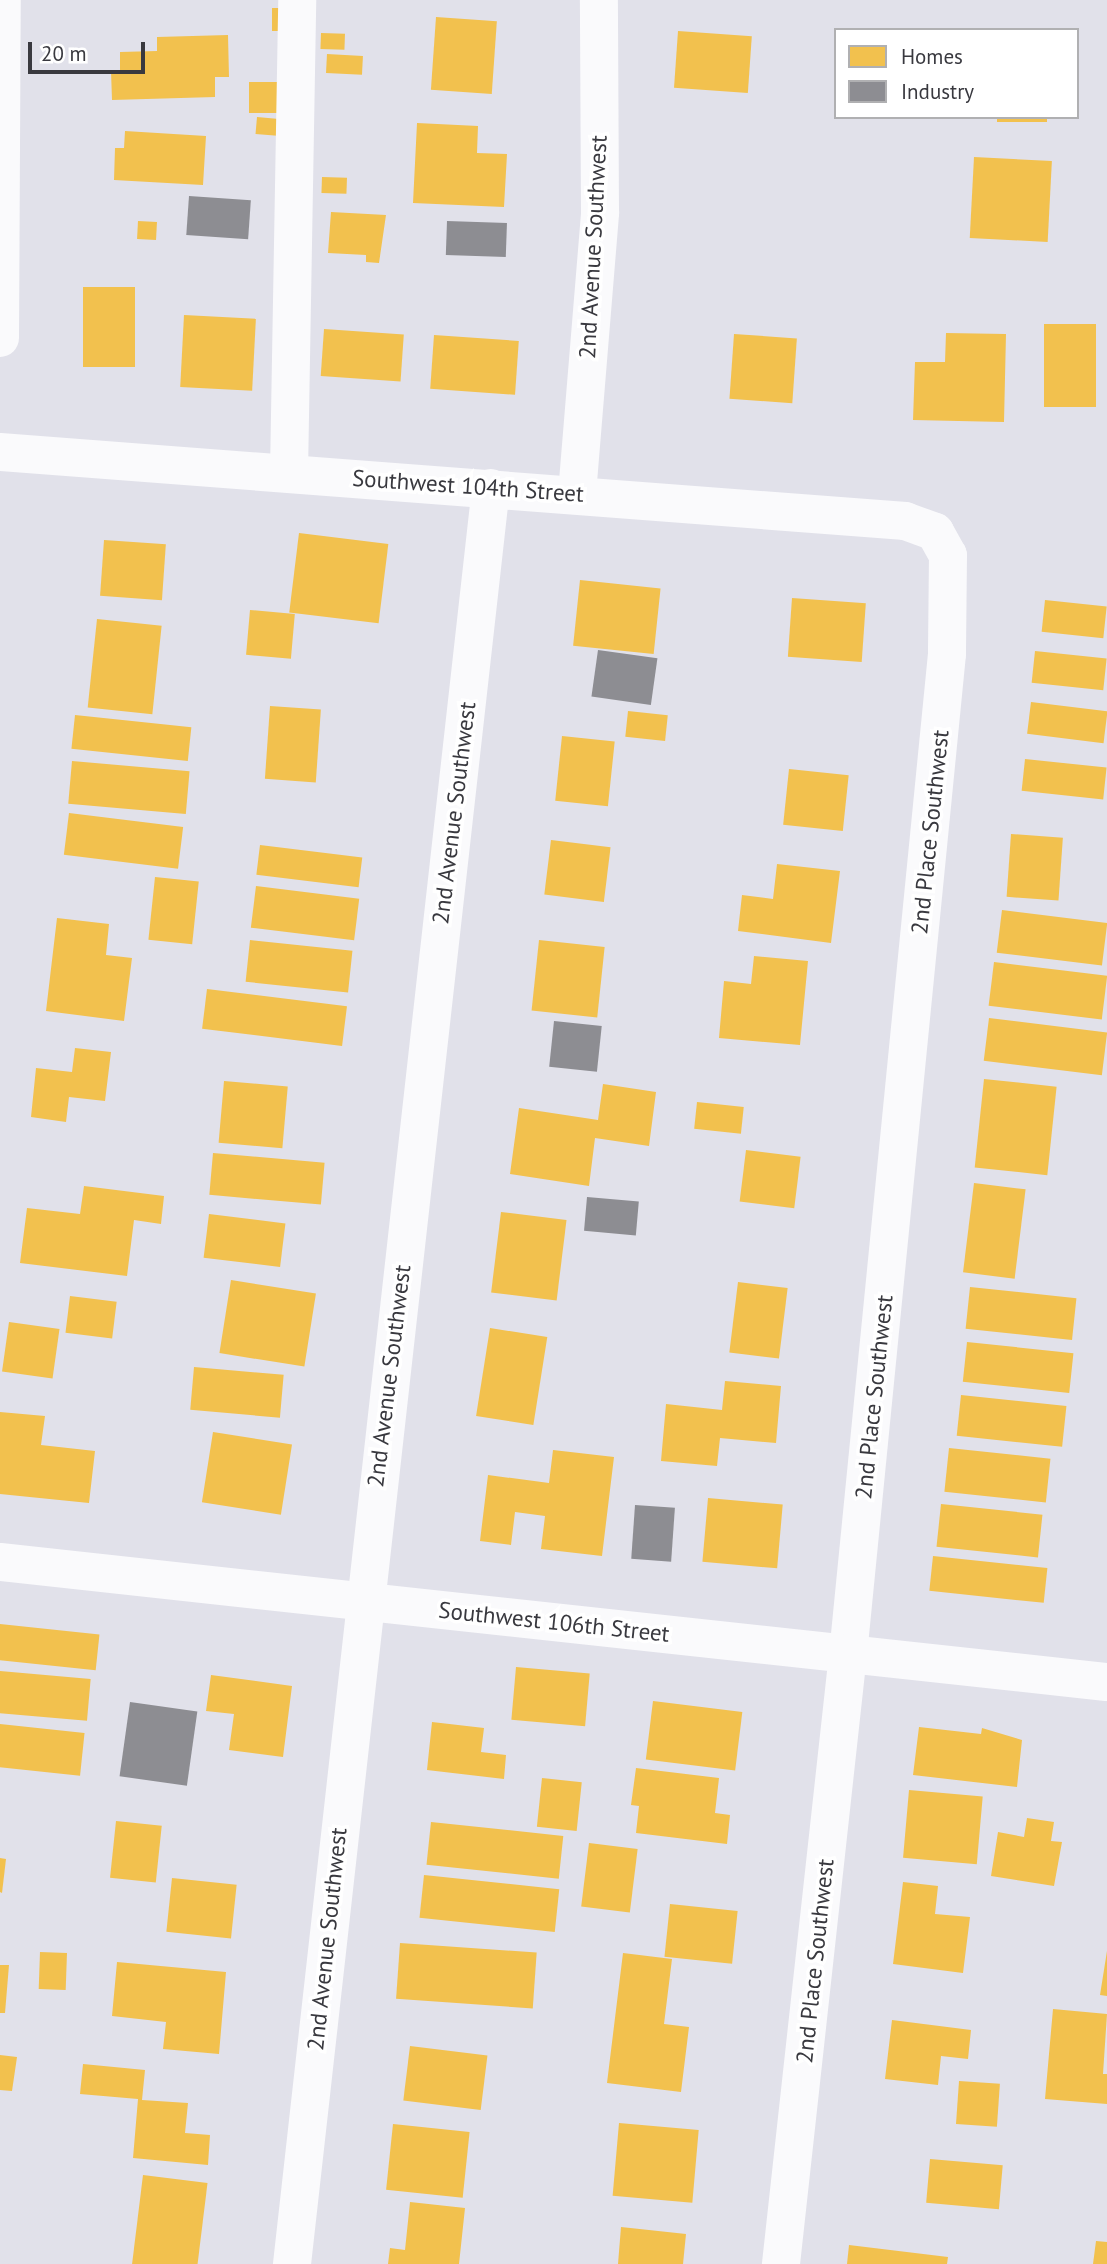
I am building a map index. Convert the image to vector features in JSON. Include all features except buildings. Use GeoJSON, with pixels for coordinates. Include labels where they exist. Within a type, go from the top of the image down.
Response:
{"type":"FeatureCollection","features":[{"type":"Feature","properties":{"kind":"street"},"geometry":{"type":"LineString","coordinates":[[0,338],[2,0]]}},
{"type":"Feature","properties":{"kind":"street"},"geometry":{"type":"LineString","coordinates":[[289,473],[296,0]]}},
{"type":"Feature","properties":{"kind":"street","name":"2nd Avenue Southwest"},"geometry":{"type":"LineString","coordinates":[[577,494],[600,212],[599,0]]}},
{"type":"Feature","properties":{"kind":"street","name":"Southwest 104th Street"},"geometry":{"type":"LineString","coordinates":[[0,452],[905,521],[935,532]]}},
{"type":"Feature","properties":{"kind":"street","name":"2nd Avenue Southwest"},"geometry":{"type":"LineString","coordinates":[[292,2264],[363,1601],[491,488]]}},
{"type":"Feature","properties":{"kind":"street","name":"2nd Place Southwest"},"geometry":{"type":"LineString","coordinates":[[781,2264],[848,1654],[947,654],[948,555],[935,532]]}},
{"type":"Feature","properties":{"kind":"street","name":"Southwest 106th Street"},"geometry":{"type":"LineString","coordinates":[[0,1562],[1107,1682]]}}]}
